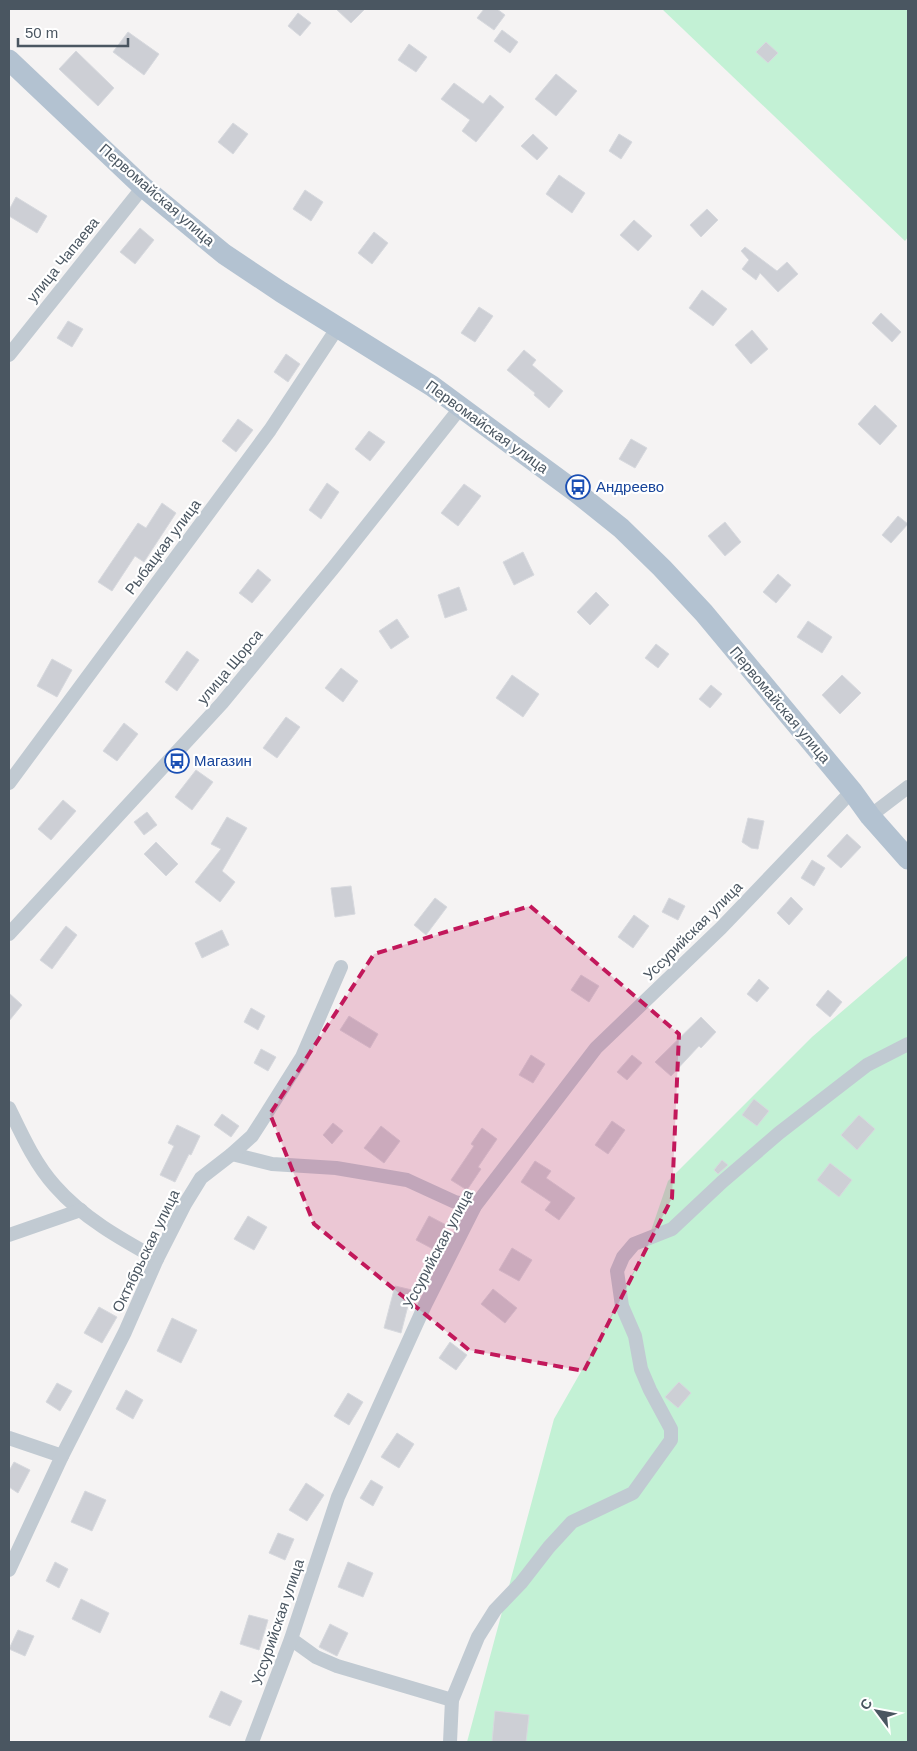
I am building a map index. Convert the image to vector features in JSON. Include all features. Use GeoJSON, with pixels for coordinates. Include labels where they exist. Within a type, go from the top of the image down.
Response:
{"type":"FeatureCollection","features":[{"type":"Feature","properties":{"kind":"main road","name":"Первомайская улица"},"geometry":{"type":"LineString","coordinates":[[9,60],[143,187],[224,254],[432,386],[621,528],[704,613],[852,791],[870,816],[908,859]]}},
{"type":"Feature","properties":{"kind":"street","name":"улица Чапаева"},"geometry":{"type":"LineString","coordinates":[[9,355],[143,187]]}},
{"type":"Feature","properties":{"kind":"street","name":"Рыбацкая улица"},"geometry":{"type":"LineString","coordinates":[[9,783],[270,430],[338,327]]}},
{"type":"Feature","properties":{"kind":"street","name":"улица Щорса"},"geometry":{"type":"LineString","coordinates":[[9,934],[222,703],[462,407]]}},
{"type":"Feature","properties":{"kind":"street"},"geometry":{"type":"LineString","coordinates":[[870,816],[908,787]]}},
{"type":"Feature","properties":{"kind":"street","name":"Уссурийская улица"},"geometry":{"type":"LineString","coordinates":[[252,1742],[291,1639],[338,1497],[425,1305],[475,1206],[596,1048],[721,928],[852,791]]}},
{"type":"Feature","properties":{"kind":"street","name":"Октябрьская улица"},"geometry":{"type":"LineString","coordinates":[[9,1570],[62,1456],[125,1332],[157,1259],[185,1204],[201,1178],[252,1136],[302,1056],[341,967]]}},
{"type":"Feature","properties":{"kind":"street"},"geometry":{"type":"LineString","coordinates":[[450,1742],[452,1700],[478,1637],[495,1610],[522,1583],[549,1546],[572,1522],[633,1494],[671,1440],[672,1429],[650,1390],[642,1369],[635,1336],[622,1306],[617,1272],[623,1258],[634,1244],[672,1229],[722,1182],[779,1133],[867,1065],[908,1044]]}},
{"type":"Feature","properties":{"kind":"street"},"geometry":{"type":"LineString","coordinates":[[9,1108],[40,1166],[55,1187],[107,1231],[157,1259]]}},
{"type":"Feature","properties":{"kind":"street"},"geometry":{"type":"LineString","coordinates":[[232,1154],[272,1164],[336,1168],[407,1180],[455,1202],[475,1206]]}},
{"type":"Feature","properties":{"kind":"street"},"geometry":{"type":"LineString","coordinates":[[9,1235],[81,1210]]}},
{"type":"Feature","properties":{"kind":"street"},"geometry":{"type":"LineString","coordinates":[[9,1438],[62,1456]]}},
{"type":"Feature","properties":{"kind":"street"},"geometry":{"type":"LineString","coordinates":[[291,1639],[316,1657],[337,1666],[452,1700]]}},
{"type":"Feature","properties":{"kind":"highlighted area"},"geometry":{"type":"Polygon","coordinates":[[[530,906],[679,1034],[672,1198],[584,1371],[469,1350],[314,1224],[270,1114],[374,954],[530,906]]]}},
{"type":"Feature","properties":{"kind":"green space"},"geometry":{"type":"Polygon","coordinates":[[[662,9],[908,9],[908,237],[905,241],[662,9]]]}},
{"type":"Feature","properties":{"kind":"green space"},"geometry":{"type":"Polygon","coordinates":[[[908,955],[908,1742],[467,1742],[554,1419],[595,1347],[644,1251],[668,1181],[812,1037],[908,955]]]}},
{"type":"Feature","properties":{"kind":"building"},"geometry":{"type":"Polygon","coordinates":[[[336,9],[365,9],[351,23],[336,9]]]}},
{"type":"Feature","properties":{"kind":"building"},"geometry":{"type":"Polygon","coordinates":[[[484,9],[497,9],[505,15],[494,30],[477,18],[484,9]]]}},
{"type":"Feature","properties":{"kind":"building"},"geometry":{"type":"Polygon","coordinates":[[[298,13],[311,23],[300,36],[288,26],[298,13]]]}},
{"type":"Feature","properties":{"kind":"building"},"geometry":{"type":"Polygon","coordinates":[[[502,30],[518,42],[510,53],[494,41],[502,30]]]}},
{"type":"Feature","properties":{"kind":"building"},"geometry":{"type":"Polygon","coordinates":[[[128,32],[159,54],[144,75],[113,52],[128,32]]]}},
{"type":"Feature","properties":{"kind":"building"},"geometry":{"type":"Polygon","coordinates":[[[766,42],[778,53],[768,63],[756,52],[766,42]]]}},
{"type":"Feature","properties":{"kind":"building"},"geometry":{"type":"Polygon","coordinates":[[[409,44],[427,57],[416,72],[398,60],[409,44]]]}},
{"type":"Feature","properties":{"kind":"building"},"geometry":{"type":"Polygon","coordinates":[[[76,51],[114,88],[98,106],[59,69],[76,51]]]}},
{"type":"Feature","properties":{"kind":"building"},"geometry":{"type":"Polygon","coordinates":[[[556,74],[577,91],[556,116],[535,99],[556,74]]]}},
{"type":"Feature","properties":{"kind":"building"},"geometry":{"type":"Polygon","coordinates":[[[454,83],[483,104],[490,95],[504,107],[476,142],[462,131],[470,120],[441,99],[454,83]]]}},
{"type":"Feature","properties":{"kind":"building"},"geometry":{"type":"Polygon","coordinates":[[[233,123],[248,134],[233,154],[218,142],[233,123]]]}},
{"type":"Feature","properties":{"kind":"building"},"geometry":{"type":"Polygon","coordinates":[[[533,134],[548,148],[537,160],[521,146],[533,134]]]}},
{"type":"Feature","properties":{"kind":"building"},"geometry":{"type":"Polygon","coordinates":[[[619,134],[632,142],[621,159],[609,151],[619,134]]]}},
{"type":"Feature","properties":{"kind":"building"},"geometry":{"type":"Polygon","coordinates":[[[559,175],[585,193],[572,213],[546,194],[559,175]]]}},
{"type":"Feature","properties":{"kind":"building"},"geometry":{"type":"Polygon","coordinates":[[[305,190],[323,202],[311,221],[293,209],[305,190]]]}},
{"type":"Feature","properties":{"kind":"building"},"geometry":{"type":"Polygon","coordinates":[[[16,197],[47,216],[37,233],[9,216],[9,210],[16,197]]]}},
{"type":"Feature","properties":{"kind":"building"},"geometry":{"type":"Polygon","coordinates":[[[707,209],[718,220],[701,237],[690,225],[707,209]]]}},
{"type":"Feature","properties":{"kind":"building"},"geometry":{"type":"Polygon","coordinates":[[[634,220],[652,236],[638,251],[620,235],[634,220]]]}},
{"type":"Feature","properties":{"kind":"building"},"geometry":{"type":"Polygon","coordinates":[[[140,228],[154,240],[135,264],[120,252],[140,228]]]}},
{"type":"Feature","properties":{"kind":"building"},"geometry":{"type":"Polygon","coordinates":[[[374,232],[388,243],[372,264],[358,253],[374,232]]]}},
{"type":"Feature","properties":{"kind":"building"},"geometry":{"type":"Polygon","coordinates":[[[745,247],[777,271],[787,262],[798,274],[778,292],[760,273],[756,280],[742,269],[749,260],[741,251],[745,247]]]}},
{"type":"Feature","properties":{"kind":"building"},"geometry":{"type":"Polygon","coordinates":[[[702,290],[727,309],[713,326],[689,308],[702,290]]]}},
{"type":"Feature","properties":{"kind":"building"},"geometry":{"type":"Polygon","coordinates":[[[479,307],[493,316],[475,342],[461,333],[479,307]]]}},
{"type":"Feature","properties":{"kind":"building"},"geometry":{"type":"Polygon","coordinates":[[[881,313],[901,332],[892,342],[872,323],[881,313]]]}},
{"type":"Feature","properties":{"kind":"building"},"geometry":{"type":"Polygon","coordinates":[[[68,321],[83,329],[72,347],[57,338],[68,321]]]}},
{"type":"Feature","properties":{"kind":"building"},"geometry":{"type":"Polygon","coordinates":[[[752,330],[768,349],[751,364],[735,345],[752,330]]]}},
{"type":"Feature","properties":{"kind":"building"},"geometry":{"type":"Polygon","coordinates":[[[524,350],[536,360],[532,365],[563,391],[549,408],[534,395],[535,393],[507,370],[524,350]]]}},
{"type":"Feature","properties":{"kind":"building"},"geometry":{"type":"Polygon","coordinates":[[[286,354],[300,364],[288,382],[274,372],[286,354]]]}},
{"type":"Feature","properties":{"kind":"building"},"geometry":{"type":"Polygon","coordinates":[[[875,405],[897,426],[880,445],[858,424],[875,405]]]}},
{"type":"Feature","properties":{"kind":"building"},"geometry":{"type":"Polygon","coordinates":[[[238,419],[253,430],[236,452],[222,441],[238,419]]]}},
{"type":"Feature","properties":{"kind":"building"},"geometry":{"type":"Polygon","coordinates":[[[369,431],[385,442],[370,461],[355,449],[369,431]]]}},
{"type":"Feature","properties":{"kind":"building"},"geometry":{"type":"Polygon","coordinates":[[[631,439],[647,448],[635,468],[619,459],[631,439]]]}},
{"type":"Feature","properties":{"kind":"building"},"geometry":{"type":"Polygon","coordinates":[[[327,483],[339,492],[321,519],[309,510],[327,483]]]}},
{"type":"Feature","properties":{"kind":"building"},"geometry":{"type":"Polygon","coordinates":[[[464,484],[481,496],[458,526],[441,513],[464,484]]]}},
{"type":"Feature","properties":{"kind":"building"},"geometry":{"type":"Polygon","coordinates":[[[162,503],[176,513],[144,562],[135,556],[112,591],[98,582],[138,523],[146,528],[162,503]]]}},
{"type":"Feature","properties":{"kind":"building"},"geometry":{"type":"Polygon","coordinates":[[[898,516],[908,524],[891,543],[882,535],[898,516]]]}},
{"type":"Feature","properties":{"kind":"building"},"geometry":{"type":"Polygon","coordinates":[[[725,522],[741,542],[725,556],[708,536],[725,522]]]}},
{"type":"Feature","properties":{"kind":"building"},"geometry":{"type":"Polygon","coordinates":[[[523,552],[534,575],[514,585],[503,562],[523,552]]]}},
{"type":"Feature","properties":{"kind":"building"},"geometry":{"type":"Polygon","coordinates":[[[258,569],[271,580],[252,603],[239,593],[258,569]]]}},
{"type":"Feature","properties":{"kind":"building"},"geometry":{"type":"Polygon","coordinates":[[[778,574],[791,585],[776,603],[763,592],[778,574]]]}},
{"type":"Feature","properties":{"kind":"building"},"geometry":{"type":"Polygon","coordinates":[[[459,587],[467,610],[445,618],[438,595],[459,587]]]}},
{"type":"Feature","properties":{"kind":"building"},"geometry":{"type":"Polygon","coordinates":[[[596,592],[609,605],[590,625],[577,612],[596,592]]]}},
{"type":"Feature","properties":{"kind":"building"},"geometry":{"type":"Polygon","coordinates":[[[397,619],[409,637],[391,649],[379,631],[397,619]]]}},
{"type":"Feature","properties":{"kind":"building"},"geometry":{"type":"Polygon","coordinates":[[[808,621],[832,637],[822,653],[797,637],[808,621]]]}},
{"type":"Feature","properties":{"kind":"building"},"geometry":{"type":"Polygon","coordinates":[[[656,644],[669,654],[658,668],[645,658],[656,644]]]}},
{"type":"Feature","properties":{"kind":"building"},"geometry":{"type":"Polygon","coordinates":[[[187,651],[199,660],[177,691],[165,682],[187,651]]]}},
{"type":"Feature","properties":{"kind":"building"},"geometry":{"type":"Polygon","coordinates":[[[52,659],[72,670],[57,697],[37,686],[52,659]]]}},
{"type":"Feature","properties":{"kind":"building"},"geometry":{"type":"Polygon","coordinates":[[[341,668],[358,681],[343,702],[325,688],[341,668]]]}},
{"type":"Feature","properties":{"kind":"building"},"geometry":{"type":"Polygon","coordinates":[[[512,675],[539,694],[523,717],[496,698],[512,675]]]}},
{"type":"Feature","properties":{"kind":"building"},"geometry":{"type":"Polygon","coordinates":[[[842,675],[861,693],[840,714],[822,695],[842,675]]]}},
{"type":"Feature","properties":{"kind":"building"},"geometry":{"type":"Polygon","coordinates":[[[711,685],[722,694],[710,708],[699,699],[711,685]]]}},
{"type":"Feature","properties":{"kind":"building"},"geometry":{"type":"Polygon","coordinates":[[[286,717],[300,727],[277,758],[263,748],[286,717]]]}},
{"type":"Feature","properties":{"kind":"building"},"geometry":{"type":"Polygon","coordinates":[[[124,723],[138,734],[117,761],[103,751],[124,723]]]}},
{"type":"Feature","properties":{"kind":"building"},"geometry":{"type":"Polygon","coordinates":[[[196,770],[213,782],[192,810],[175,797],[196,770]]]}},
{"type":"Feature","properties":{"kind":"building"},"geometry":{"type":"Polygon","coordinates":[[[63,800],[76,811],[51,840],[38,829],[63,800]]]}},
{"type":"Feature","properties":{"kind":"building"},"geometry":{"type":"Polygon","coordinates":[[[147,812],[157,825],[144,835],[134,822],[147,812]]]}},
{"type":"Feature","properties":{"kind":"building"},"geometry":{"type":"Polygon","coordinates":[[[227,817],[247,828],[222,871],[235,882],[220,902],[195,882],[221,849],[211,844],[227,817]]]}},
{"type":"Feature","properties":{"kind":"building"},"geometry":{"type":"Polygon","coordinates":[[[748,818],[764,821],[758,849],[751,848],[742,842],[748,818]]]}},
{"type":"Feature","properties":{"kind":"building"},"geometry":{"type":"Polygon","coordinates":[[[847,834],[861,847],[841,868],[827,856],[847,834]]]}},
{"type":"Feature","properties":{"kind":"building"},"geometry":{"type":"Polygon","coordinates":[[[156,842],[178,864],[166,876],[144,854],[156,842]]]}},
{"type":"Feature","properties":{"kind":"building"},"geometry":{"type":"Polygon","coordinates":[[[812,860],[825,868],[814,886],[801,878],[812,860]]]}},
{"type":"Feature","properties":{"kind":"building"},"geometry":{"type":"Polygon","coordinates":[[[351,886],[355,914],[335,917],[331,888],[351,886]]]}},
{"type":"Feature","properties":{"kind":"building"},"geometry":{"type":"Polygon","coordinates":[[[791,897],[803,909],[789,925],[777,913],[791,897]]]}},
{"type":"Feature","properties":{"kind":"building"},"geometry":{"type":"Polygon","coordinates":[[[435,898],[447,907],[426,935],[414,925],[435,898]]]}},
{"type":"Feature","properties":{"kind":"building"},"geometry":{"type":"Polygon","coordinates":[[[669,898],[685,906],[678,920],[662,912],[669,898]]]}},
{"type":"Feature","properties":{"kind":"building"},"geometry":{"type":"Polygon","coordinates":[[[634,915],[649,926],[633,948],[618,937],[634,915]]]}},
{"type":"Feature","properties":{"kind":"building"},"geometry":{"type":"Polygon","coordinates":[[[66,926],[77,935],[52,969],[40,960],[66,926]]]}},
{"type":"Feature","properties":{"kind":"building"},"geometry":{"type":"Polygon","coordinates":[[[222,930],[229,945],[202,958],[195,943],[222,930]]]}},
{"type":"Feature","properties":{"kind":"building"},"geometry":{"type":"Polygon","coordinates":[[[581,975],[599,986],[589,1002],[571,990],[581,975]]]}},
{"type":"Feature","properties":{"kind":"building"},"geometry":{"type":"Polygon","coordinates":[[[759,979],[769,988],[757,1002],[747,994],[759,979]]]}},
{"type":"Feature","properties":{"kind":"building"},"geometry":{"type":"Polygon","coordinates":[[[828,990],[842,1002],[830,1017],[816,1005],[828,990]]]}},
{"type":"Feature","properties":{"kind":"building"},"geometry":{"type":"Polygon","coordinates":[[[9,993],[22,1005],[9,1021],[9,993]]]}},
{"type":"Feature","properties":{"kind":"building"},"geometry":{"type":"Polygon","coordinates":[[[251,1008],[265,1016],[258,1030],[244,1022],[251,1008]]]}},
{"type":"Feature","properties":{"kind":"building"},"geometry":{"type":"Polygon","coordinates":[[[349,1016],[378,1034],[370,1048],[340,1030],[349,1016]]]}},
{"type":"Feature","properties":{"kind":"building"},"geometry":{"type":"Polygon","coordinates":[[[701,1017],[716,1032],[701,1048],[699,1046],[671,1076],[655,1062],[701,1017]]]}},
{"type":"Feature","properties":{"kind":"building"},"geometry":{"type":"Polygon","coordinates":[[[261,1049],[276,1057],[268,1071],[254,1063],[261,1049]]]}},
{"type":"Feature","properties":{"kind":"building"},"geometry":{"type":"Polygon","coordinates":[[[531,1055],[545,1064],[533,1083],[519,1075],[531,1055]]]}},
{"type":"Feature","properties":{"kind":"building"},"geometry":{"type":"Polygon","coordinates":[[[632,1055],[642,1063],[627,1080],[617,1072],[632,1055]]]}},
{"type":"Feature","properties":{"kind":"building"},"geometry":{"type":"Polygon","coordinates":[[[754,1099],[769,1111],[757,1126],[742,1115],[754,1099]]]}},
{"type":"Feature","properties":{"kind":"building"},"geometry":{"type":"Polygon","coordinates":[[[222,1114],[239,1126],[231,1137],[214,1125],[222,1114]]]}},
{"type":"Feature","properties":{"kind":"building"},"geometry":{"type":"Polygon","coordinates":[[[859,1115],[875,1129],[857,1150],[841,1135],[859,1115]]]}},
{"type":"Feature","properties":{"kind":"building"},"geometry":{"type":"Polygon","coordinates":[[[612,1121],[625,1130],[608,1154],[595,1145],[612,1121]]]}},
{"type":"Feature","properties":{"kind":"building"},"geometry":{"type":"Polygon","coordinates":[[[333,1123],[343,1131],[332,1144],[323,1135],[333,1123]]]}},
{"type":"Feature","properties":{"kind":"building"},"geometry":{"type":"Polygon","coordinates":[[[177,1125],[200,1136],[175,1182],[160,1175],[174,1146],[168,1143],[177,1125]]]}},
{"type":"Feature","properties":{"kind":"building"},"geometry":{"type":"Polygon","coordinates":[[[381,1126],[400,1141],[384,1163],[364,1148],[381,1126]]]}},
{"type":"Feature","properties":{"kind":"building"},"geometry":{"type":"Polygon","coordinates":[[[482,1128],[497,1139],[478,1167],[481,1169],[467,1190],[451,1180],[474,1146],[471,1144],[482,1128]]]}},
{"type":"Feature","properties":{"kind":"building"},"geometry":{"type":"Polygon","coordinates":[[[722,1160],[728,1165],[718,1174],[714,1170],[722,1160]]]}},
{"type":"Feature","properties":{"kind":"building"},"geometry":{"type":"Polygon","coordinates":[[[535,1161],[551,1171],[546,1178],[575,1198],[559,1220],[545,1210],[551,1202],[521,1182],[535,1161]]]}},
{"type":"Feature","properties":{"kind":"building"},"geometry":{"type":"Polygon","coordinates":[[[830,1163],[852,1180],[839,1197],[817,1180],[830,1163]]]}},
{"type":"Feature","properties":{"kind":"building"},"geometry":{"type":"Polygon","coordinates":[[[248,1216],[267,1227],[254,1250],[234,1239],[248,1216]]]}},
{"type":"Feature","properties":{"kind":"building"},"geometry":{"type":"Polygon","coordinates":[[[429,1216],[446,1225],[433,1249],[416,1240],[429,1216]]]}},
{"type":"Feature","properties":{"kind":"building"},"geometry":{"type":"Polygon","coordinates":[[[512,1248],[532,1260],[519,1281],[499,1270],[512,1248]]]}},
{"type":"Feature","properties":{"kind":"building"},"geometry":{"type":"Polygon","coordinates":[[[395,1286],[412,1290],[401,1333],[384,1328],[395,1286]]]}},
{"type":"Feature","properties":{"kind":"building"},"geometry":{"type":"Polygon","coordinates":[[[493,1289],[517,1308],[505,1323],[481,1304],[493,1289]]]}},
{"type":"Feature","properties":{"kind":"building"},"geometry":{"type":"Polygon","coordinates":[[[99,1307],[117,1317],[102,1343],[84,1333],[99,1307]]]}},
{"type":"Feature","properties":{"kind":"building"},"geometry":{"type":"Polygon","coordinates":[[[172,1318],[197,1330],[181,1363],[157,1351],[172,1318]]]}},
{"type":"Feature","properties":{"kind":"building"},"geometry":{"type":"Polygon","coordinates":[[[450,1342],[467,1355],[456,1370],[439,1358],[450,1342]]]}},
{"type":"Feature","properties":{"kind":"building"},"geometry":{"type":"Polygon","coordinates":[[[679,1382],[691,1393],[678,1408],[665,1397],[679,1382]]]}},
{"type":"Feature","properties":{"kind":"building"},"geometry":{"type":"Polygon","coordinates":[[[57,1383],[72,1391],[60,1411],[46,1402],[57,1383]]]}},
{"type":"Feature","properties":{"kind":"building"},"geometry":{"type":"Polygon","coordinates":[[[126,1390],[143,1400],[133,1419],[116,1409],[126,1390]]]}},
{"type":"Feature","properties":{"kind":"building"},"geometry":{"type":"Polygon","coordinates":[[[348,1393],[363,1402],[349,1425],[334,1416],[348,1393]]]}},
{"type":"Feature","properties":{"kind":"building"},"geometry":{"type":"Polygon","coordinates":[[[397,1433],[414,1444],[399,1468],[381,1457],[397,1433]]]}},
{"type":"Feature","properties":{"kind":"building"},"geometry":{"type":"Polygon","coordinates":[[[14,1462],[30,1470],[18,1493],[9,1487],[9,1471],[14,1462]]]}},
{"type":"Feature","properties":{"kind":"building"},"geometry":{"type":"Polygon","coordinates":[[[371,1480],[383,1487],[373,1506],[360,1498],[371,1480]]]}},
{"type":"Feature","properties":{"kind":"building"},"geometry":{"type":"Polygon","coordinates":[[[306,1483],[324,1495],[307,1521],[289,1510],[306,1483]]]}},
{"type":"Feature","properties":{"kind":"building"},"geometry":{"type":"Polygon","coordinates":[[[85,1491],[106,1500],[92,1531],[71,1522],[85,1491]]]}},
{"type":"Feature","properties":{"kind":"building"},"geometry":{"type":"Polygon","coordinates":[[[278,1533],[294,1539],[285,1560],[269,1553],[278,1533]]]}},
{"type":"Feature","properties":{"kind":"building"},"geometry":{"type":"Polygon","coordinates":[[[55,1562],[68,1569],[59,1588],[46,1581],[55,1562]]]}},
{"type":"Feature","properties":{"kind":"building"},"geometry":{"type":"Polygon","coordinates":[[[348,1562],[373,1573],[363,1597],[338,1587],[348,1562]]]}},
{"type":"Feature","properties":{"kind":"building"},"geometry":{"type":"Polygon","coordinates":[[[81,1599],[109,1613],[100,1633],[72,1619],[81,1599]]]}},
{"type":"Feature","properties":{"kind":"building"},"geometry":{"type":"Polygon","coordinates":[[[249,1615],[268,1620],[259,1650],[240,1644],[249,1615]]]}},
{"type":"Feature","properties":{"kind":"building"},"geometry":{"type":"Polygon","coordinates":[[[330,1624],[348,1633],[337,1656],[319,1647],[330,1624]]]}},
{"type":"Feature","properties":{"kind":"building"},"geometry":{"type":"Polygon","coordinates":[[[18,1630],[34,1636],[25,1656],[9,1649],[18,1630]]]}},
{"type":"Feature","properties":{"kind":"building"},"geometry":{"type":"Polygon","coordinates":[[[221,1691],[242,1701],[230,1726],[209,1717],[221,1691]]]}},
{"type":"Feature","properties":{"kind":"building"},"geometry":{"type":"Polygon","coordinates":[[[495,1711],[529,1715],[526,1742],[492,1742],[495,1711]]]}},
{"type":"Feature","properties":{"kind":"place","name":"Андреево"},"geometry":{"type":"Point","coordinates":[578,487]}},
{"type":"Feature","properties":{"kind":"place","name":"Магазин"},"geometry":{"type":"Point","coordinates":[177,761]}}]}
